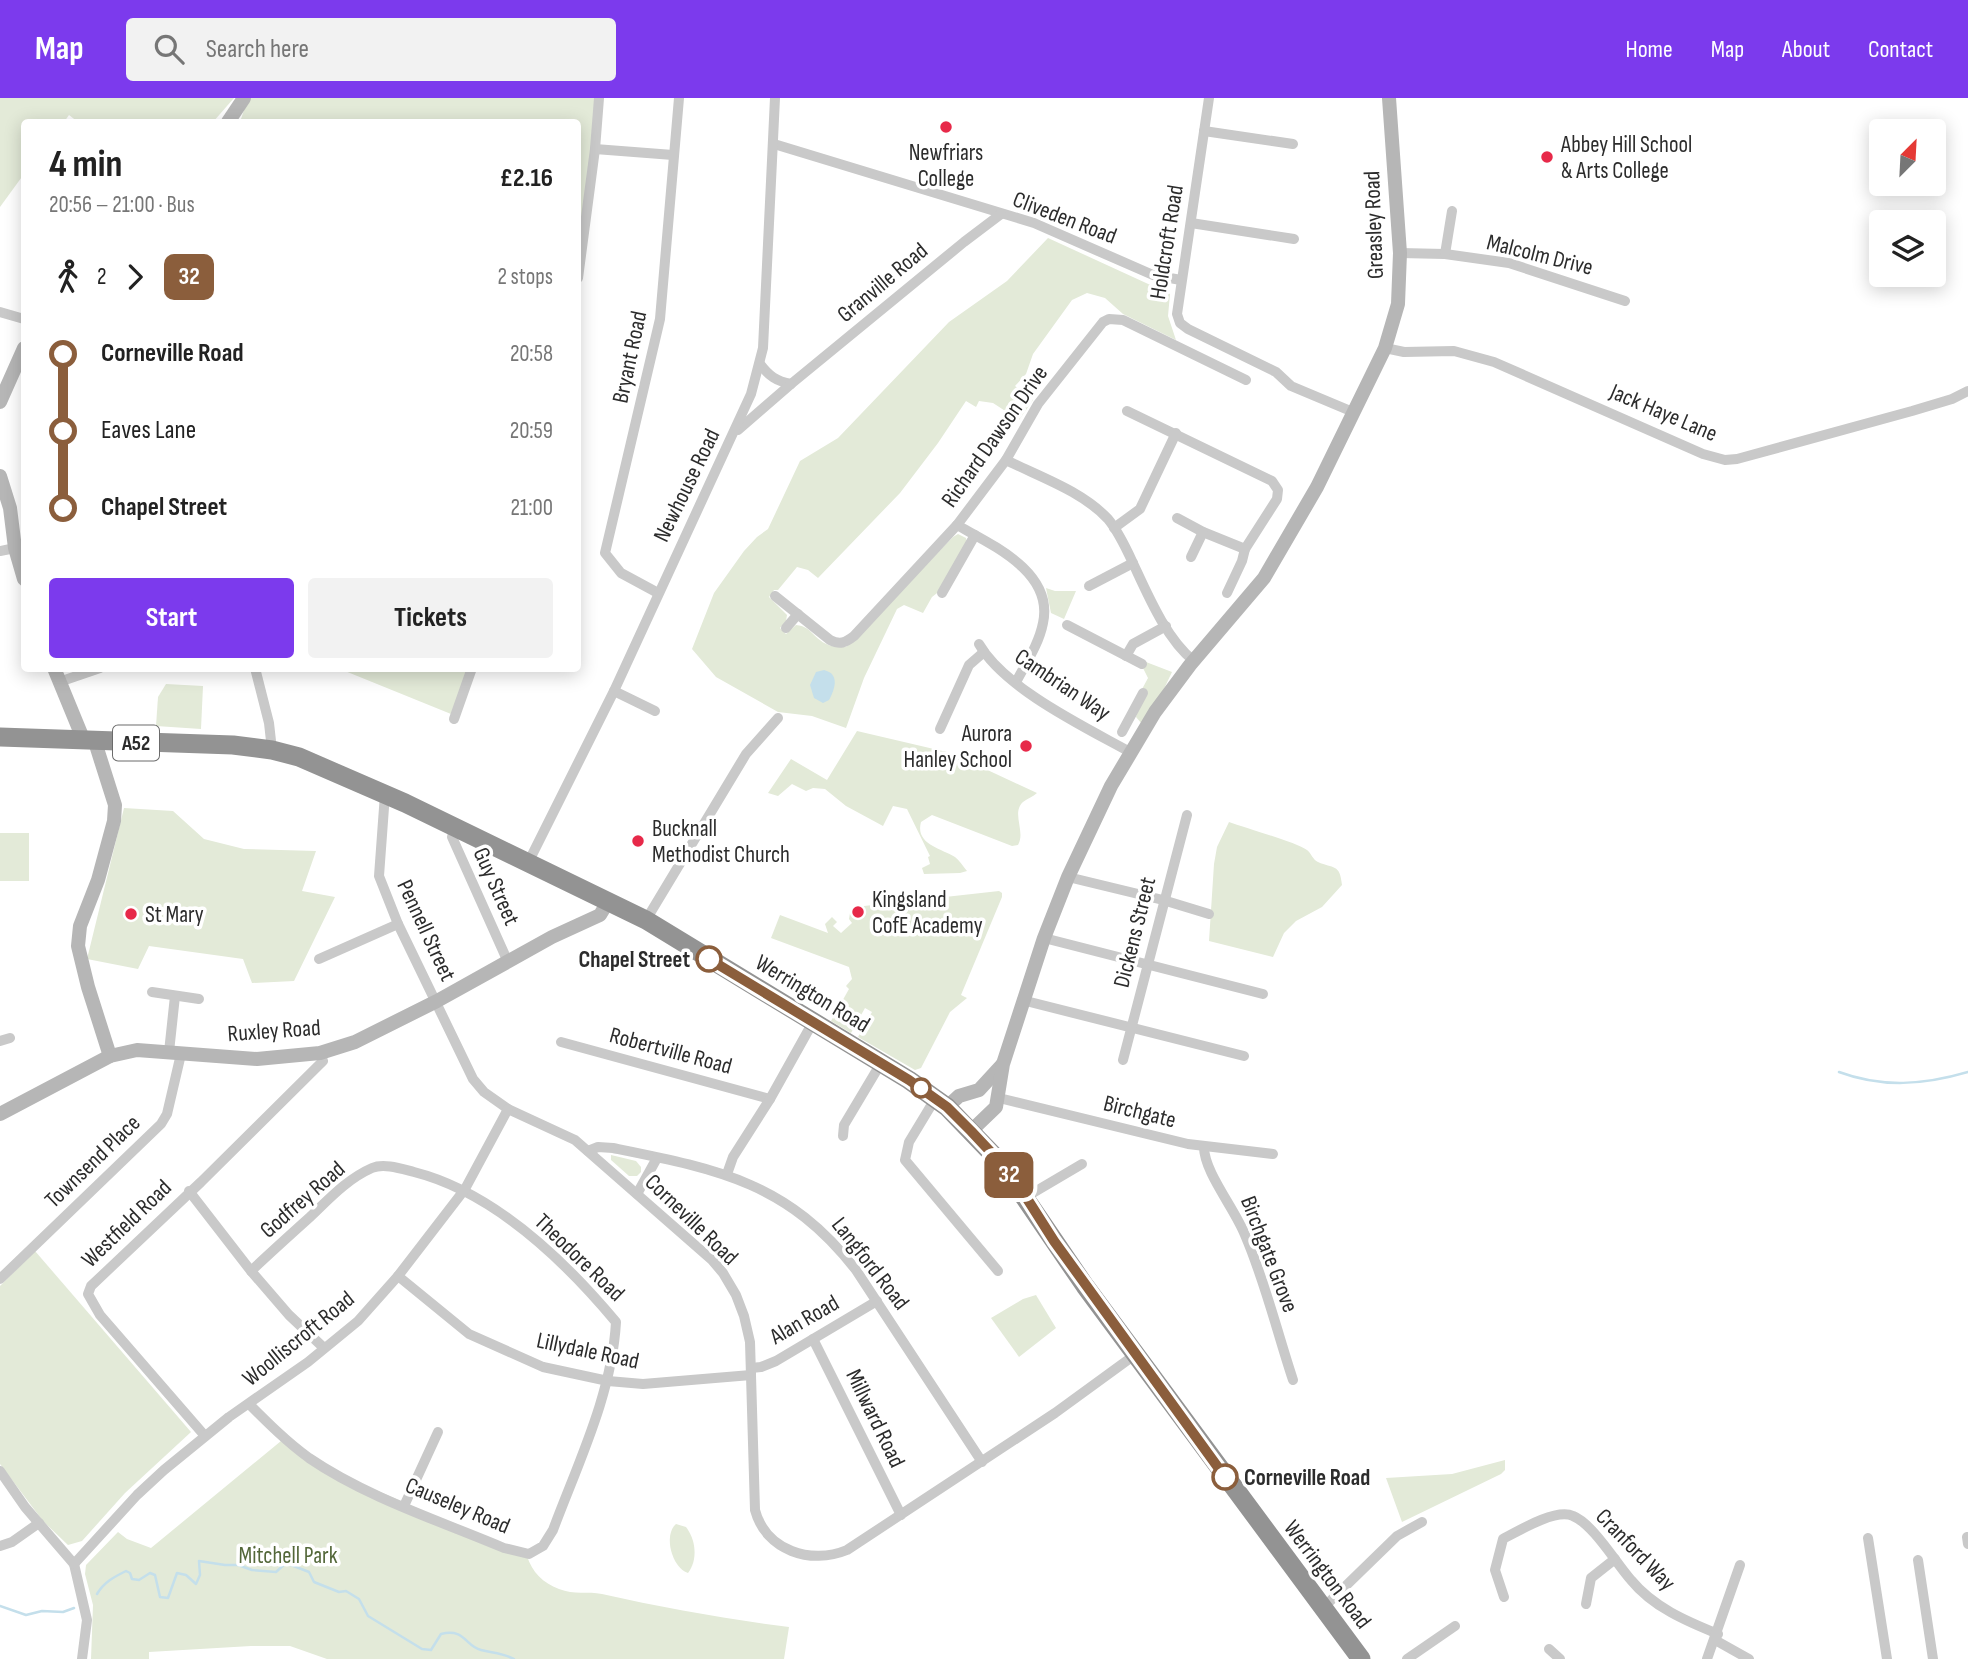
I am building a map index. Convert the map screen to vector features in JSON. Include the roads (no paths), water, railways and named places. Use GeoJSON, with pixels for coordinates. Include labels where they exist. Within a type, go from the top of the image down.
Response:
{"type":"FeatureCollection","features":[{"type":"Feature","properties":{"kind":"highway","name":"Werrington Road"},"geometry":{"type":"LineString","coordinates":[[0,737],[233,746],[272,750],[309,761],[385,793],[609,900],[881,1062],[941,1103],[1001,1163],[1136,1354],[1361,1659]]}},
{"type":"Feature","properties":{"kind":"street"},"geometry":{"type":"LineString","coordinates":[[230,119],[244,98]]}},
{"type":"Feature","properties":{"kind":"street"},"geometry":{"type":"LineString","coordinates":[[581,255],[595,149],[598,98]]}},
{"type":"Feature","properties":{"kind":"street","name":"Bryant Road"},"geometry":{"type":"LineString","coordinates":[[658,593],[621,573],[605,553],[660,319],[679,98]]}},
{"type":"Feature","properties":{"kind":"street","name":"Newhouse Road"},"geometry":{"type":"LineString","coordinates":[[529,862],[614,691],[751,394],[763,348],[775,98]]}},
{"type":"Feature","properties":{"kind":"street","name":"Holdcroft Road"},"geometry":{"type":"LineString","coordinates":[[1209,98],[1181,280],[1177,314],[1180,323],[1276,372],[1291,386],[1353,412]]}},
{"type":"Feature","properties":{"kind":"street","name":"Greasley Road"},"geometry":{"type":"LineString","coordinates":[[1003,1063],[1044,937],[1068,877],[1130,752],[1192,663],[1264,578],[1311,497],[1385,348],[1398,304],[1400,253],[1389,98]]}},
{"type":"Feature","properties":{"kind":"street"},"geometry":{"type":"LineString","coordinates":[[1204,131],[1293,144]]}},
{"type":"Feature","properties":{"kind":"street","name":"Cliveden Road"},"geometry":{"type":"LineString","coordinates":[[774,144],[1034,223],[1153,275],[1181,280]]}},
{"type":"Feature","properties":{"kind":"street"},"geometry":{"type":"LineString","coordinates":[[595,149],[673,155]]}},
{"type":"Feature","properties":{"kind":"street"},"geometry":{"type":"LineString","coordinates":[[1446,254],[1452,211]]}},
{"type":"Feature","properties":{"kind":"street","name":"Granville Road"},"geometry":{"type":"LineString","coordinates":[[735,433],[791,384],[1001,214]]}},
{"type":"Feature","properties":{"kind":"street"},"geometry":{"type":"LineString","coordinates":[[1191,223],[1294,239]]}},
{"type":"Feature","properties":{"kind":"street","name":"Malcolm Drive"},"geometry":{"type":"LineString","coordinates":[[1400,253],[1446,254],[1509,263],[1625,301]]}},
{"type":"Feature","properties":{"kind":"street"},"geometry":{"type":"LineString","coordinates":[[0,312],[21,318]]}},
{"type":"Feature","properties":{"kind":"street","name":"Richard Dawson Drive"},"geometry":{"type":"LineString","coordinates":[[775,596],[837,644],[844,643],[853,636],[957,525],[1006,460],[1038,404],[1102,321],[1123,320],[1245,380]]}},
{"type":"Feature","properties":{"kind":"street","name":"Jack Haye Lane"},"geometry":{"type":"LineString","coordinates":[[1385,348],[1404,352],[1454,351],[1494,362],[1703,454],[1725,460],[1912,411],[1952,399],[1968,391]]}},
{"type":"Feature","properties":{"kind":"street"},"geometry":{"type":"LineString","coordinates":[[0,402],[21,355]]}},
{"type":"Feature","properties":{"kind":"street"},"geometry":{"type":"LineString","coordinates":[[760,365],[768,376],[791,384]]}},
{"type":"Feature","properties":{"kind":"street"},"geometry":{"type":"LineString","coordinates":[[1127,411],[1272,481],[1278,490],[1277,499],[1245,549],[1227,593]]}},
{"type":"Feature","properties":{"kind":"street"},"geometry":{"type":"LineString","coordinates":[[1114,528],[1140,509],[1176,433]]}},
{"type":"Feature","properties":{"kind":"street"},"geometry":{"type":"LineString","coordinates":[[1006,460],[1085,500],[1109,520],[1166,626],[1192,663]]}},
{"type":"Feature","properties":{"kind":"street"},"geometry":{"type":"LineString","coordinates":[[0,476],[10,508],[15,548],[21,569]]}},
{"type":"Feature","properties":{"kind":"street"},"geometry":{"type":"LineString","coordinates":[[1177,518],[1245,549]]}},
{"type":"Feature","properties":{"kind":"street"},"geometry":{"type":"LineString","coordinates":[[957,525],[1022,565],[1042,594],[1044,622],[1016,682]]}},
{"type":"Feature","properties":{"kind":"street"},"geometry":{"type":"LineString","coordinates":[[1191,557],[1203,532]]}},
{"type":"Feature","properties":{"kind":"street"},"geometry":{"type":"LineString","coordinates":[[942,593],[975,535]]}},
{"type":"Feature","properties":{"kind":"street"},"geometry":{"type":"LineString","coordinates":[[0,551],[15,548]]}},
{"type":"Feature","properties":{"kind":"street"},"geometry":{"type":"LineString","coordinates":[[1089,586],[1133,564]]}},
{"type":"Feature","properties":{"kind":"street"},"geometry":{"type":"LineString","coordinates":[[786,628],[797,614]]}},
{"type":"Feature","properties":{"kind":"street"},"geometry":{"type":"LineString","coordinates":[[1067,625],[1142,664]]}},
{"type":"Feature","properties":{"kind":"street"},"geometry":{"type":"LineString","coordinates":[[1126,656],[1133,644],[1166,626]]}},
{"type":"Feature","properties":{"kind":"street"},"geometry":{"type":"LineString","coordinates":[[1074,643],[1080,632]]}},
{"type":"Feature","properties":{"kind":"street","name":"Cambrian Way"},"geometry":{"type":"LineString","coordinates":[[940,729],[969,665],[981,648],[1016,682],[1067,716],[1130,752]]}},
{"type":"Feature","properties":{"kind":"street"},"geometry":{"type":"LineString","coordinates":[[75,672],[56,675],[90,742],[115,805],[114,821],[98,880],[80,926],[78,946],[89,993],[110,1056]]}},
{"type":"Feature","properties":{"kind":"street"},"geometry":{"type":"LineString","coordinates":[[256,672],[269,723],[272,750]]}},
{"type":"Feature","properties":{"kind":"street"},"geometry":{"type":"LineString","coordinates":[[454,719],[471,672]]}},
{"type":"Feature","properties":{"kind":"street"},"geometry":{"type":"LineString","coordinates":[[614,691],[655,711]]}},
{"type":"Feature","properties":{"kind":"street"},"geometry":{"type":"LineString","coordinates":[[1122,732],[1143,693]]}},
{"type":"Feature","properties":{"kind":"street"},"geometry":{"type":"LineString","coordinates":[[646,920],[746,754],[778,718]]}},
{"type":"Feature","properties":{"kind":"street"},"geometry":{"type":"LineString","coordinates":[[1128,721],[1143,731]]}},
{"type":"Feature","properties":{"kind":"street","name":"Pennell Street"},"geometry":{"type":"LineString","coordinates":[[385,793],[379,876],[398,925],[437,1001]]}},
{"type":"Feature","properties":{"kind":"street","name":"Dickens Street"},"geometry":{"type":"LineString","coordinates":[[1123,1060],[1187,815]]}},
{"type":"Feature","properties":{"kind":"street","name":"Guy Street"},"geometry":{"type":"LineString","coordinates":[[455,826],[452,837],[508,962]]}},
{"type":"Feature","properties":{"kind":"street"},"geometry":{"type":"LineString","coordinates":[[1068,877],[1209,914]]}},
{"type":"Feature","properties":{"kind":"street","name":"Ruxley Road"},"geometry":{"type":"LineString","coordinates":[[0,1114],[110,1056],[137,1051],[257,1059],[320,1053],[355,1042],[437,1001],[552,937],[600,915],[609,900]]}},
{"type":"Feature","properties":{"kind":"street"},"geometry":{"type":"LineString","coordinates":[[319,959],[398,925]]}},
{"type":"Feature","properties":{"kind":"street"},"geometry":{"type":"LineString","coordinates":[[1044,937],[1263,994]]}},
{"type":"Feature","properties":{"kind":"street"},"geometry":{"type":"LineString","coordinates":[[152,992],[200,999]]}},
{"type":"Feature","properties":{"kind":"street","name":"Townsend Place"},"geometry":{"type":"LineString","coordinates":[[0,1279],[160,1124],[167,1114],[175,1053],[175,996]]}},
{"type":"Feature","properties":{"kind":"street"},"geometry":{"type":"LineString","coordinates":[[1022,1000],[1244,1056]]}},
{"type":"Feature","properties":{"kind":"street","name":"Corneville Road"},"geometry":{"type":"LineString","coordinates":[[437,1001],[473,1079],[484,1092],[508,1109],[571,1137],[712,1260],[728,1281],[744,1316],[749,1337],[755,1510],[761,1526],[774,1541],[794,1553],[828,1556],[847,1550],[982,1462],[1136,1354]]}},
{"type":"Feature","properties":{"kind":"street"},"geometry":{"type":"LineString","coordinates":[[727,1174],[733,1157],[770,1099],[813,1022]]}},
{"type":"Feature","properties":{"kind":"street","name":"Robertville Road"},"geometry":{"type":"LineString","coordinates":[[561,1042],[770,1099]]}},
{"type":"Feature","properties":{"kind":"street","name":"Westfield Road"},"geometry":{"type":"LineString","coordinates":[[205,1436],[100,1315],[88,1294],[91,1286],[323,1061],[320,1053]]}},
{"type":"Feature","properties":{"kind":"street"},"geometry":{"type":"LineString","coordinates":[[843,1136],[844,1125],[881,1062]]}},
{"type":"Feature","properties":{"kind":"street"},"geometry":{"type":"LineString","coordinates":[[971,1131],[996,1107],[1003,1063]]}},
{"type":"Feature","properties":{"kind":"street"},"geometry":{"type":"LineString","coordinates":[[998,1271],[905,1160],[909,1142],[941,1103],[979,1090],[1003,1063]]}},
{"type":"Feature","properties":{"kind":"street","name":"Birchgate"},"geometry":{"type":"LineString","coordinates":[[999,1098],[1204,1147],[1273,1154]]}},
{"type":"Feature","properties":{"kind":"street","name":"Woolliscroft Road"},"geometry":{"type":"LineString","coordinates":[[74,1564],[137,1495],[205,1436],[358,1321],[398,1276],[465,1189],[508,1109]]}},
{"type":"Feature","properties":{"kind":"street","name":"Langford Road"},"geometry":{"type":"LineString","coordinates":[[588,1151],[606,1147],[727,1174],[782,1199],[810,1219],[848,1259],[982,1462]]}},
{"type":"Feature","properties":{"kind":"street","name":"Birchgate Grove"},"geometry":{"type":"LineString","coordinates":[[1204,1147],[1206,1163],[1235,1211],[1247,1238],[1293,1380]]}},
{"type":"Feature","properties":{"kind":"street"},"geometry":{"type":"LineString","coordinates":[[637,1194],[657,1158]]}},
{"type":"Feature","properties":{"kind":"street"},"geometry":{"type":"LineString","coordinates":[[1026,1197],[1082,1164]]}},
{"type":"Feature","properties":{"kind":"street","name":"Godfrey Road"},"geometry":{"type":"LineString","coordinates":[[251,1271],[347,1182],[375,1167],[402,1168],[465,1189]]}},
{"type":"Feature","properties":{"kind":"street","name":"Theodore Road"},"geometry":{"type":"LineString","coordinates":[[465,1189],[525,1231],[589,1290],[616,1322],[615,1346],[608,1381]]}},
{"type":"Feature","properties":{"kind":"street"},"geometry":{"type":"LineString","coordinates":[[189,1191],[251,1271],[289,1315],[324,1348]]}},
{"type":"Feature","properties":{"kind":"street","name":"Lillydale Road"},"geometry":{"type":"LineString","coordinates":[[398,1276],[469,1334],[544,1367],[608,1381],[643,1384],[751,1371]]}},
{"type":"Feature","properties":{"kind":"street","name":"Alan Road"},"geometry":{"type":"LineString","coordinates":[[751,1371],[768,1365],[877,1301]]}},
{"type":"Feature","properties":{"kind":"street","name":"Millward Road"},"geometry":{"type":"LineString","coordinates":[[813,1339],[901,1515]]}},
{"type":"Feature","properties":{"kind":"street","name":"Causeley Road"},"geometry":{"type":"LineString","coordinates":[[249,1404],[285,1439],[311,1459],[348,1481],[519,1553],[529,1554],[543,1546],[553,1530],[608,1381]]}},
{"type":"Feature","properties":{"kind":"street"},"geometry":{"type":"LineString","coordinates":[[404,1506],[438,1433]]}},
{"type":"Feature","properties":{"kind":"street"},"geometry":{"type":"LineString","coordinates":[[0,1471],[74,1564],[87,1620],[82,1659]]}},
{"type":"Feature","properties":{"kind":"street","name":"Cranford Way"},"geometry":{"type":"LineString","coordinates":[[1504,1597],[1494,1570],[1503,1539],[1526,1526],[1558,1515],[1572,1515],[1592,1531],[1632,1582],[1662,1607],[1749,1659]]}},
{"type":"Feature","properties":{"kind":"street"},"geometry":{"type":"LineString","coordinates":[[1323,1608],[1397,1536],[1422,1522]]}},
{"type":"Feature","properties":{"kind":"street"},"geometry":{"type":"LineString","coordinates":[[0,1546],[12,1542],[39,1523]]}},
{"type":"Feature","properties":{"kind":"street"},"geometry":{"type":"LineString","coordinates":[[1868,1538],[1887,1659]]}},
{"type":"Feature","properties":{"kind":"street"},"geometry":{"type":"LineString","coordinates":[[1575,1593],[1587,1599],[1591,1578],[1615,1559]]}},
{"type":"Feature","properties":{"kind":"street"},"geometry":{"type":"LineString","coordinates":[[1918,1560],[1933,1659]]}},
{"type":"Feature","properties":{"kind":"street"},"geometry":{"type":"LineString","coordinates":[[1707,1659],[1716,1637],[1730,1579],[1740,1565]]}},
{"type":"Feature","properties":{"kind":"street"},"geometry":{"type":"LineString","coordinates":[[1407,1659],[1455,1626]]}},
{"type":"Feature","properties":{"kind":"street"},"geometry":{"type":"LineString","coordinates":[[1549,1649],[1560,1659]]}},
{"type":"Feature","properties":{"kind":"water"},"geometry":{"type":"Polygon","coordinates":[[[824,670],[832,675],[835,682],[829,700],[823,703],[814,698],[810,685],[816,672],[824,670]]]}},
{"type":"Feature","properties":{"kind":"waterway"},"geometry":{"type":"LineString","coordinates":[[1839,1072],[1871,1081],[1903,1083],[1935,1080],[1968,1072]]}},
{"type":"Feature","properties":{"kind":"waterway"},"geometry":{"type":"LineString","coordinates":[[97,1594],[106,1583],[126,1571],[132,1579],[139,1580],[150,1573],[155,1575],[160,1597],[168,1598],[177,1573],[186,1575],[196,1584],[200,1575],[199,1561],[276,1572],[286,1563],[309,1572],[314,1582],[339,1592],[346,1591],[359,1599],[368,1616],[422,1649],[431,1650],[441,1634],[455,1633],[476,1648],[514,1659]]}},
{"type":"Feature","properties":{"kind":"waterway"},"geometry":{"type":"LineString","coordinates":[[0,1606],[26,1615],[42,1611],[63,1612],[74,1608]]}},
{"type":"Feature","properties":{"kind":"place","name":"Newfriars College"},"geometry":{"type":"Point","coordinates":[946,127]}},
{"type":"Feature","properties":{"kind":"place","name":"Abbey Hill School & Arts College"},"geometry":{"type":"Point","coordinates":[1547,157]}},
{"type":"Feature","properties":{"kind":"place","name":"Aurora Hanley School"},"geometry":{"type":"Point","coordinates":[1026,746]}},
{"type":"Feature","properties":{"kind":"place","name":"Bucknall Methodist Church"},"geometry":{"type":"Point","coordinates":[638,841]}},
{"type":"Feature","properties":{"kind":"place","name":"Kingsland CofE Academy"},"geometry":{"type":"Point","coordinates":[858,912]}},
{"type":"Feature","properties":{"kind":"place","name":"St Mary"},"geometry":{"type":"Point","coordinates":[131,914]}},
{"type":"Feature","properties":{"kind":"place","name":"Chapel Street"},"geometry":{"type":"Point","coordinates":[709,959]}},
{"type":"Feature","properties":{"kind":"place","name":"Corneville Road"},"geometry":{"type":"Point","coordinates":[1225,1477]}},
{"type":"Feature","properties":{"kind":"park label","name":"Mitchell Park"},"geometry":{"type":"Point","coordinates":[288,1555]}}]}
